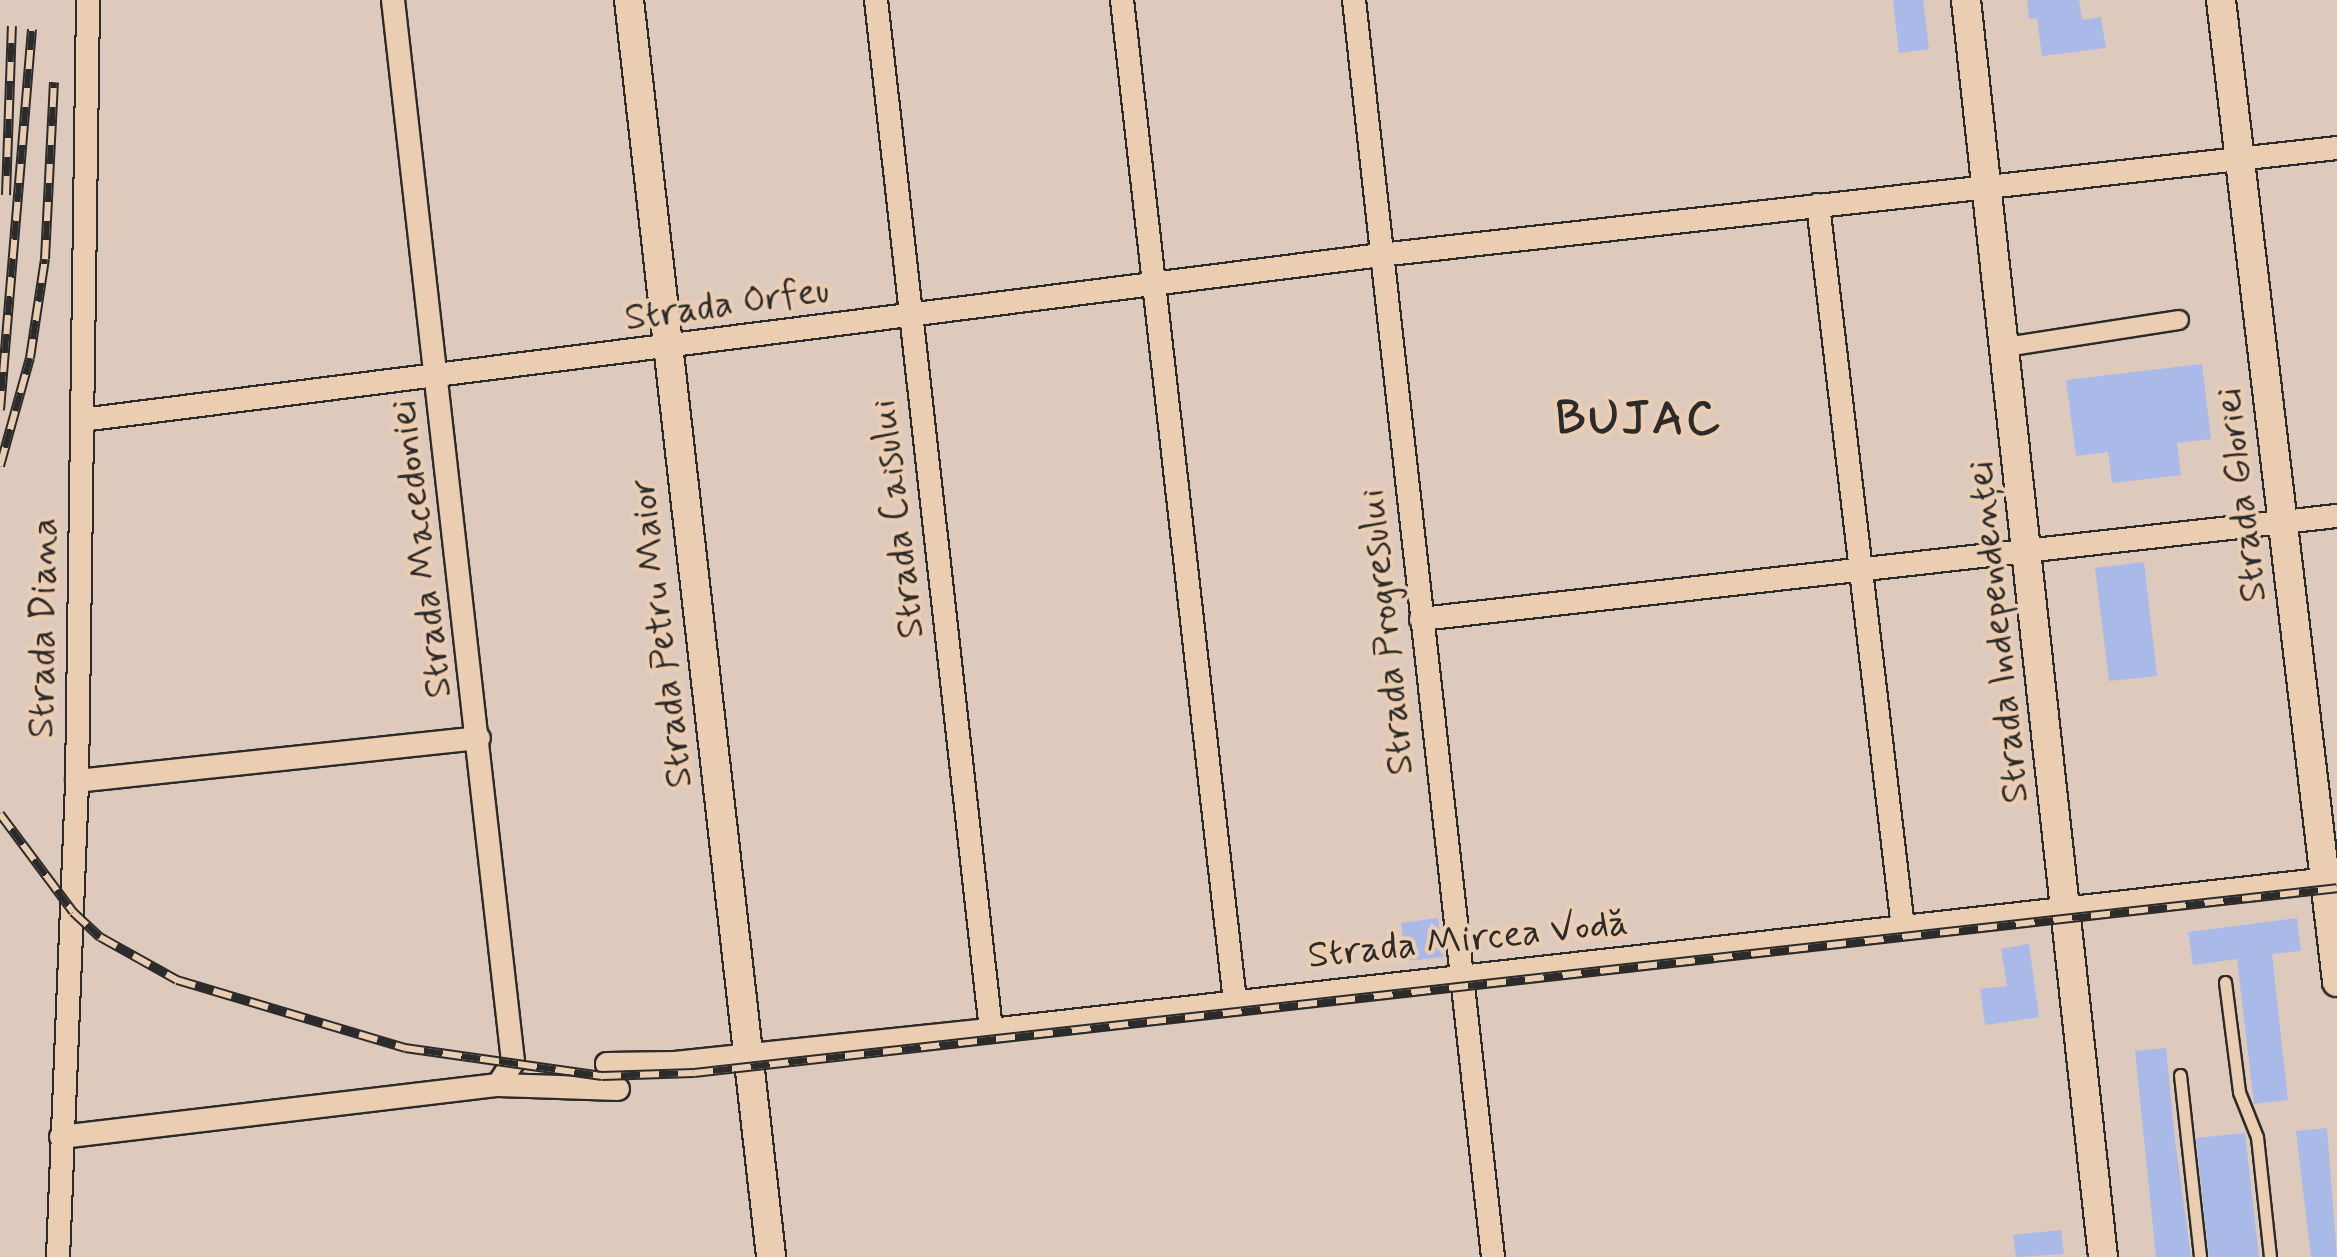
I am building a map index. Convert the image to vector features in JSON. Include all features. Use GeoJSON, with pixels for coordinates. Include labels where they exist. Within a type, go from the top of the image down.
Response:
{"type":"FeatureCollection","features":[{"type":"Feature","properties":{"kind":"street","name":"Strada Diana"},"geometry":{"type":"LineString","coordinates":[[58,1257],[77,781],[88,0]]}},
{"type":"Feature","properties":{"kind":"street","name":"Strada Macedoniei"},"geometry":{"type":"LineString","coordinates":[[393,0],[513,1062],[498,1085]]}},
{"type":"Feature","properties":{"kind":"street","name":"Strada Petru Maior"},"geometry":{"type":"LineString","coordinates":[[628,0],[772,1257]]}},
{"type":"Feature","properties":{"kind":"street","name":"Strada Caisului"},"geometry":{"type":"LineString","coordinates":[[876,0],[992,1030]]}},
{"type":"Feature","properties":{"kind":"street"},"geometry":{"type":"LineString","coordinates":[[1122,0],[1235,1001]]}},
{"type":"Feature","properties":{"kind":"street","name":"Strada Progresului"},"geometry":{"type":"LineString","coordinates":[[1354,0],[1493,1257]]}},
{"type":"Feature","properties":{"kind":"street","name":"Strada Independenței"},"geometry":{"type":"LineString","coordinates":[[1966,0],[2029,552],[2102,1257]]}},
{"type":"Feature","properties":{"kind":"street","name":"Strada Gloriei"},"geometry":{"type":"LineString","coordinates":[[2221,0],[2282,522],[2331,879],[2337,982]]}},
{"type":"Feature","properties":{"kind":"street","name":"Strada Orfeu"},"geometry":{"type":"LineString","coordinates":[[82,420],[437,380],[1380,255],[2337,148]]}},
{"type":"Feature","properties":{"kind":"street"},"geometry":{"type":"LineString","coordinates":[[1818,206],[1903,928]]}},
{"type":"Feature","properties":{"kind":"street"},"geometry":{"type":"LineString","coordinates":[[2006,347],[2179,320]]}},
{"type":"Feature","properties":{"kind":"street"},"geometry":{"type":"LineString","coordinates":[[1421,619],[2337,516]]}},
{"type":"Feature","properties":{"kind":"street"},"geometry":{"type":"LineString","coordinates":[[77,781],[479,738]]}},
{"type":"Feature","properties":{"kind":"street","name":"Strada Mircea Vodă"},"geometry":{"type":"LineString","coordinates":[[607,1064],[749,1056],[992,1030],[2331,879]]}},
{"type":"Feature","properties":{"kind":"street"},"geometry":{"type":"LineString","coordinates":[[61,1137],[498,1085],[618,1090]]}},
{"type":"Feature","properties":{"kind":"lane"},"geometry":{"type":"LineString","coordinates":[[2226,982],[2239,1092],[2257,1137],[2270,1257]]}},
{"type":"Feature","properties":{"kind":"lane"},"geometry":{"type":"LineString","coordinates":[[2180,1075],[2200,1257]]}},
{"type":"Feature","properties":{"kind":"building"},"geometry":{"type":"Polygon","coordinates":[[[1893,0],[1923,0],[1929,49],[1899,53],[1893,0]]]}},
{"type":"Feature","properties":{"kind":"building"},"geometry":{"type":"Polygon","coordinates":[[[2027,0],[2079,0],[2082,20],[2101,17],[2106,48],[2042,56],[2037,18],[2029,19],[2027,0]]]}},
{"type":"Feature","properties":{"kind":"building"},"geometry":{"type":"Polygon","coordinates":[[[2202,364],[2211,439],[2177,443],[2181,475],[2112,483],[2108,452],[2076,456],[2066,380],[2202,364]]]}},
{"type":"Feature","properties":{"kind":"building"},"geometry":{"type":"Polygon","coordinates":[[[2144,562],[2157,676],[2109,681],[2095,568],[2144,562]]]}},
{"type":"Feature","properties":{"kind":"building"},"geometry":{"type":"Polygon","coordinates":[[[1438,918],[1443,957],[1406,961],[1401,923],[1438,918]]]}},
{"type":"Feature","properties":{"kind":"building"},"geometry":{"type":"Polygon","coordinates":[[[2297,918],[2301,951],[2272,954],[2288,1100],[2254,1104],[2237,959],[2193,965],[2188,932],[2297,918]]]}},
{"type":"Feature","properties":{"kind":"building"},"geometry":{"type":"Polygon","coordinates":[[[2029,944],[2039,1017],[1985,1025],[1980,989],[2007,986],[2001,949],[2029,944]]]}},
{"type":"Feature","properties":{"kind":"building"},"geometry":{"type":"Polygon","coordinates":[[[2166,1048],[2191,1257],[2156,1257],[2135,1051],[2166,1048]]]}},
{"type":"Feature","properties":{"kind":"building"},"geometry":{"type":"Polygon","coordinates":[[[2327,1128],[2337,1257],[2311,1257],[2296,1131],[2327,1128]]]}},
{"type":"Feature","properties":{"kind":"building"},"geometry":{"type":"Polygon","coordinates":[[[2245,1133],[2259,1257],[2209,1257],[2196,1138],[2245,1133]]]}},
{"type":"Feature","properties":{"kind":"building"},"geometry":{"type":"Polygon","coordinates":[[[2061,1230],[2064,1254],[2016,1257],[2013,1235],[2061,1230]]]}},
{"type":"Feature","properties":{"kind":"railway"},"geometry":{"type":"LineString","coordinates":[[6,195],[12,26]]}},
{"type":"Feature","properties":{"kind":"railway"},"geometry":{"type":"LineString","coordinates":[[0,410],[32,29]]}},
{"type":"Feature","properties":{"kind":"railway"},"geometry":{"type":"LineString","coordinates":[[0,466],[30,358],[45,259],[54,82]]}},
{"type":"Feature","properties":{"kind":"railway"},"geometry":{"type":"LineString","coordinates":[[0,814],[73,912],[100,937],[177,980],[405,1048],[602,1076],[694,1073],[2337,888]]}},
{"type":"Feature","properties":{"kind":"district","name":"BUJAC"},"geometry":{"type":"Point","coordinates":[1639,420]}}]}
